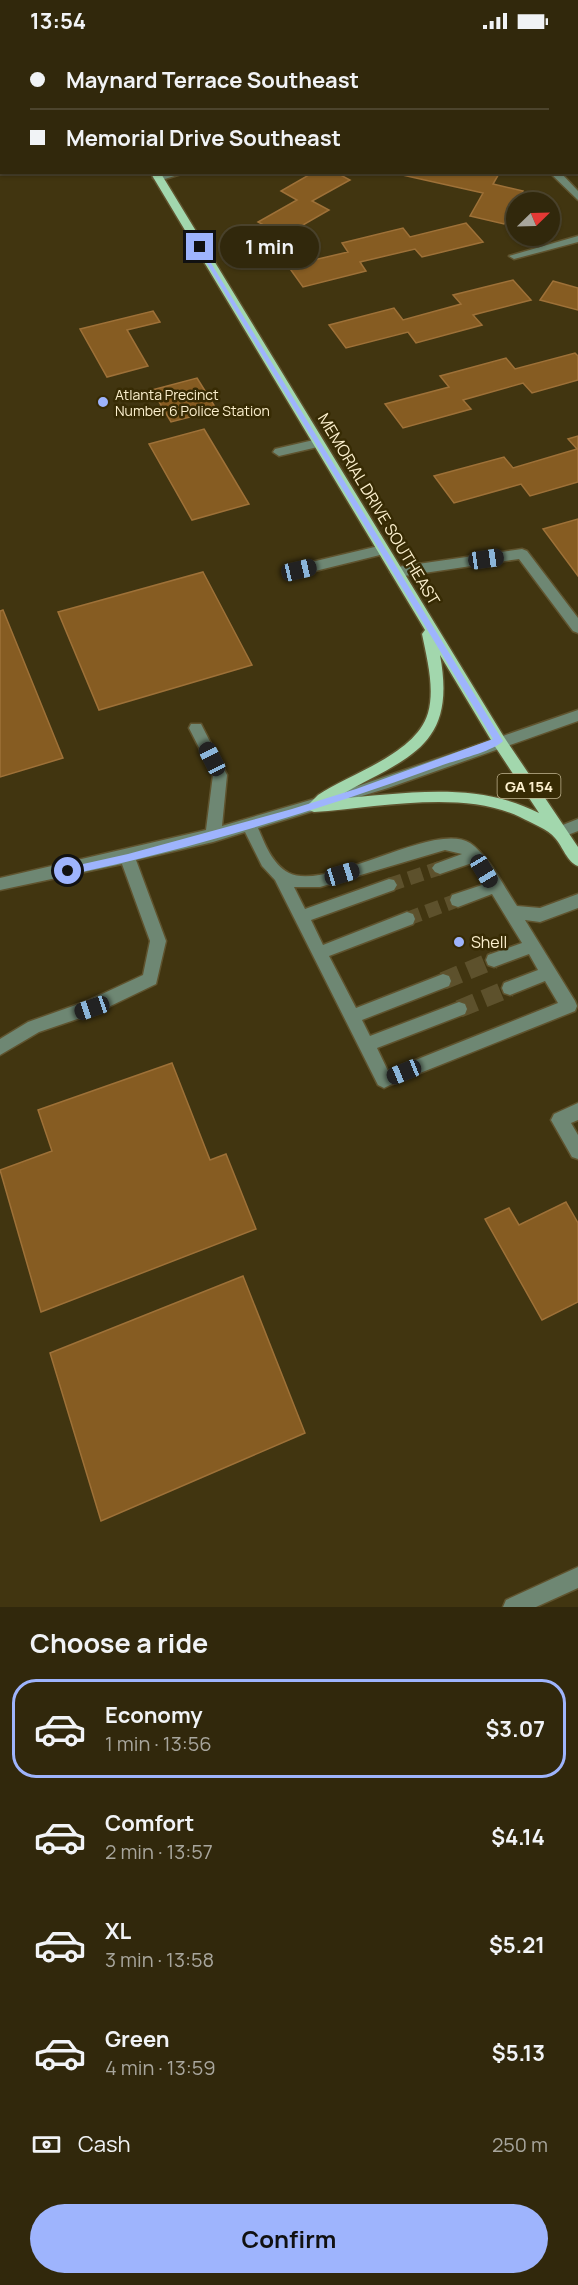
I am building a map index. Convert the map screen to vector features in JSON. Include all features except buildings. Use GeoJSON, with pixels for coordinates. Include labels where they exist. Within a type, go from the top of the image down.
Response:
{"type":"FeatureCollection","features":[{"type":"Feature","properties":{"kind":"main road","name":"MEMORIAL DRIVE SOUTHEAST"},"geometry":{"type":"LineString","coordinates":[[156,175],[499,741],[578,860]]}},
{"type":"Feature","properties":{"kind":"main road"},"geometry":{"type":"LineString","coordinates":[[314,806],[330,792],[393,763],[419,742],[435,719],[439,693],[427,622]]}},
{"type":"Feature","properties":{"kind":"main road"},"geometry":{"type":"LineString","coordinates":[[314,806],[440,799],[487,800],[520,810],[560,832]]}},
{"type":"Feature","properties":{"kind":"street"},"geometry":{"type":"LineString","coordinates":[[556,174],[578,196]]}},
{"type":"Feature","properties":{"kind":"street"},"geometry":{"type":"LineString","coordinates":[[514,256],[578,239]]}},
{"type":"Feature","properties":{"kind":"street"},"geometry":{"type":"LineString","coordinates":[[279,452],[318,443]]}},
{"type":"Feature","properties":{"kind":"street"},"geometry":{"type":"LineString","coordinates":[[299,570],[383,550]]}},
{"type":"Feature","properties":{"kind":"street"},"geometry":{"type":"LineString","coordinates":[[397,572],[522,554],[578,628]]}},
{"type":"Feature","properties":{"kind":"street"},"geometry":{"type":"LineString","coordinates":[[0,884],[128,858],[213,836],[314,806],[578,715]]}},
{"type":"Feature","properties":{"kind":"street"},"geometry":{"type":"LineString","coordinates":[[196,728],[220,775],[213,836]]}},
{"type":"Feature","properties":{"kind":"street"},"geometry":{"type":"LineString","coordinates":[[249,825],[270,867],[282,879],[384,1080],[569,1006],[512,912],[475,856],[464,847],[446,844],[320,881],[299,884],[282,879]]}},
{"type":"Feature","properties":{"kind":"street"},"geometry":{"type":"LineString","coordinates":[[560,832],[578,825]]}},
{"type":"Feature","properties":{"kind":"street"},"geometry":{"type":"LineString","coordinates":[[440,868],[475,856]]}},
{"type":"Feature","properties":{"kind":"street"},"geometry":{"type":"LineString","coordinates":[[0,1048],[34,1027],[92,1008],[150,979],[158,941],[128,858]]}},
{"type":"Feature","properties":{"kind":"street"},"geometry":{"type":"LineString","coordinates":[[301,917],[389,885]]}},
{"type":"Feature","properties":{"kind":"street"},"geometry":{"type":"LineString","coordinates":[[458,900],[494,887]]}},
{"type":"Feature","properties":{"kind":"street"},"geometry":{"type":"LineString","coordinates":[[512,912],[540,915],[578,901]]}},
{"type":"Feature","properties":{"kind":"street"},"geometry":{"type":"LineString","coordinates":[[320,953],[408,919]]}},
{"type":"Feature","properties":{"kind":"street"},"geometry":{"type":"LineString","coordinates":[[494,960],[532,946]]}},
{"type":"Feature","properties":{"kind":"street"},"geometry":{"type":"LineString","coordinates":[[510,988],[548,973]]}},
{"type":"Feature","properties":{"kind":"street"},"geometry":{"type":"LineString","coordinates":[[352,1017],[443,981]]}},
{"type":"Feature","properties":{"kind":"street"},"geometry":{"type":"LineString","coordinates":[[366,1045],[459,1010]]}},
{"type":"Feature","properties":{"kind":"street"},"geometry":{"type":"LineString","coordinates":[[578,1111],[560,1120],[578,1151]]}},
{"type":"Feature","properties":{"kind":"street"},"geometry":{"type":"LineString","coordinates":[[513,1607],[578,1577]]}},
{"type":"Feature","properties":{"kind":"tunnel"},"geometry":{"type":"LineString","coordinates":[[389,885],[440,868]]}},
{"type":"Feature","properties":{"kind":"tunnel"},"geometry":{"type":"LineString","coordinates":[[407,919],[458,900]]}},
{"type":"Feature","properties":{"kind":"tunnel"},"geometry":{"type":"LineString","coordinates":[[443,981],[494,960]]}},
{"type":"Feature","properties":{"kind":"tunnel"},"geometry":{"type":"LineString","coordinates":[[459,1009],[510,988]]}},
{"type":"Feature","properties":{"kind":"place","name":"Atlanta Precinct Number 6 Police Station"},"geometry":{"type":"Point","coordinates":[103,402]}},
{"type":"Feature","properties":{"kind":"place","name":"Shell"},"geometry":{"type":"Point","coordinates":[459,942]}},
{"type":"Feature","properties":{"kind":"route"},"geometry":{"type":"LineString","coordinates":[[68,871],[213,836],[292,813],[359,792],[499,741],[200,247]]}}]}
